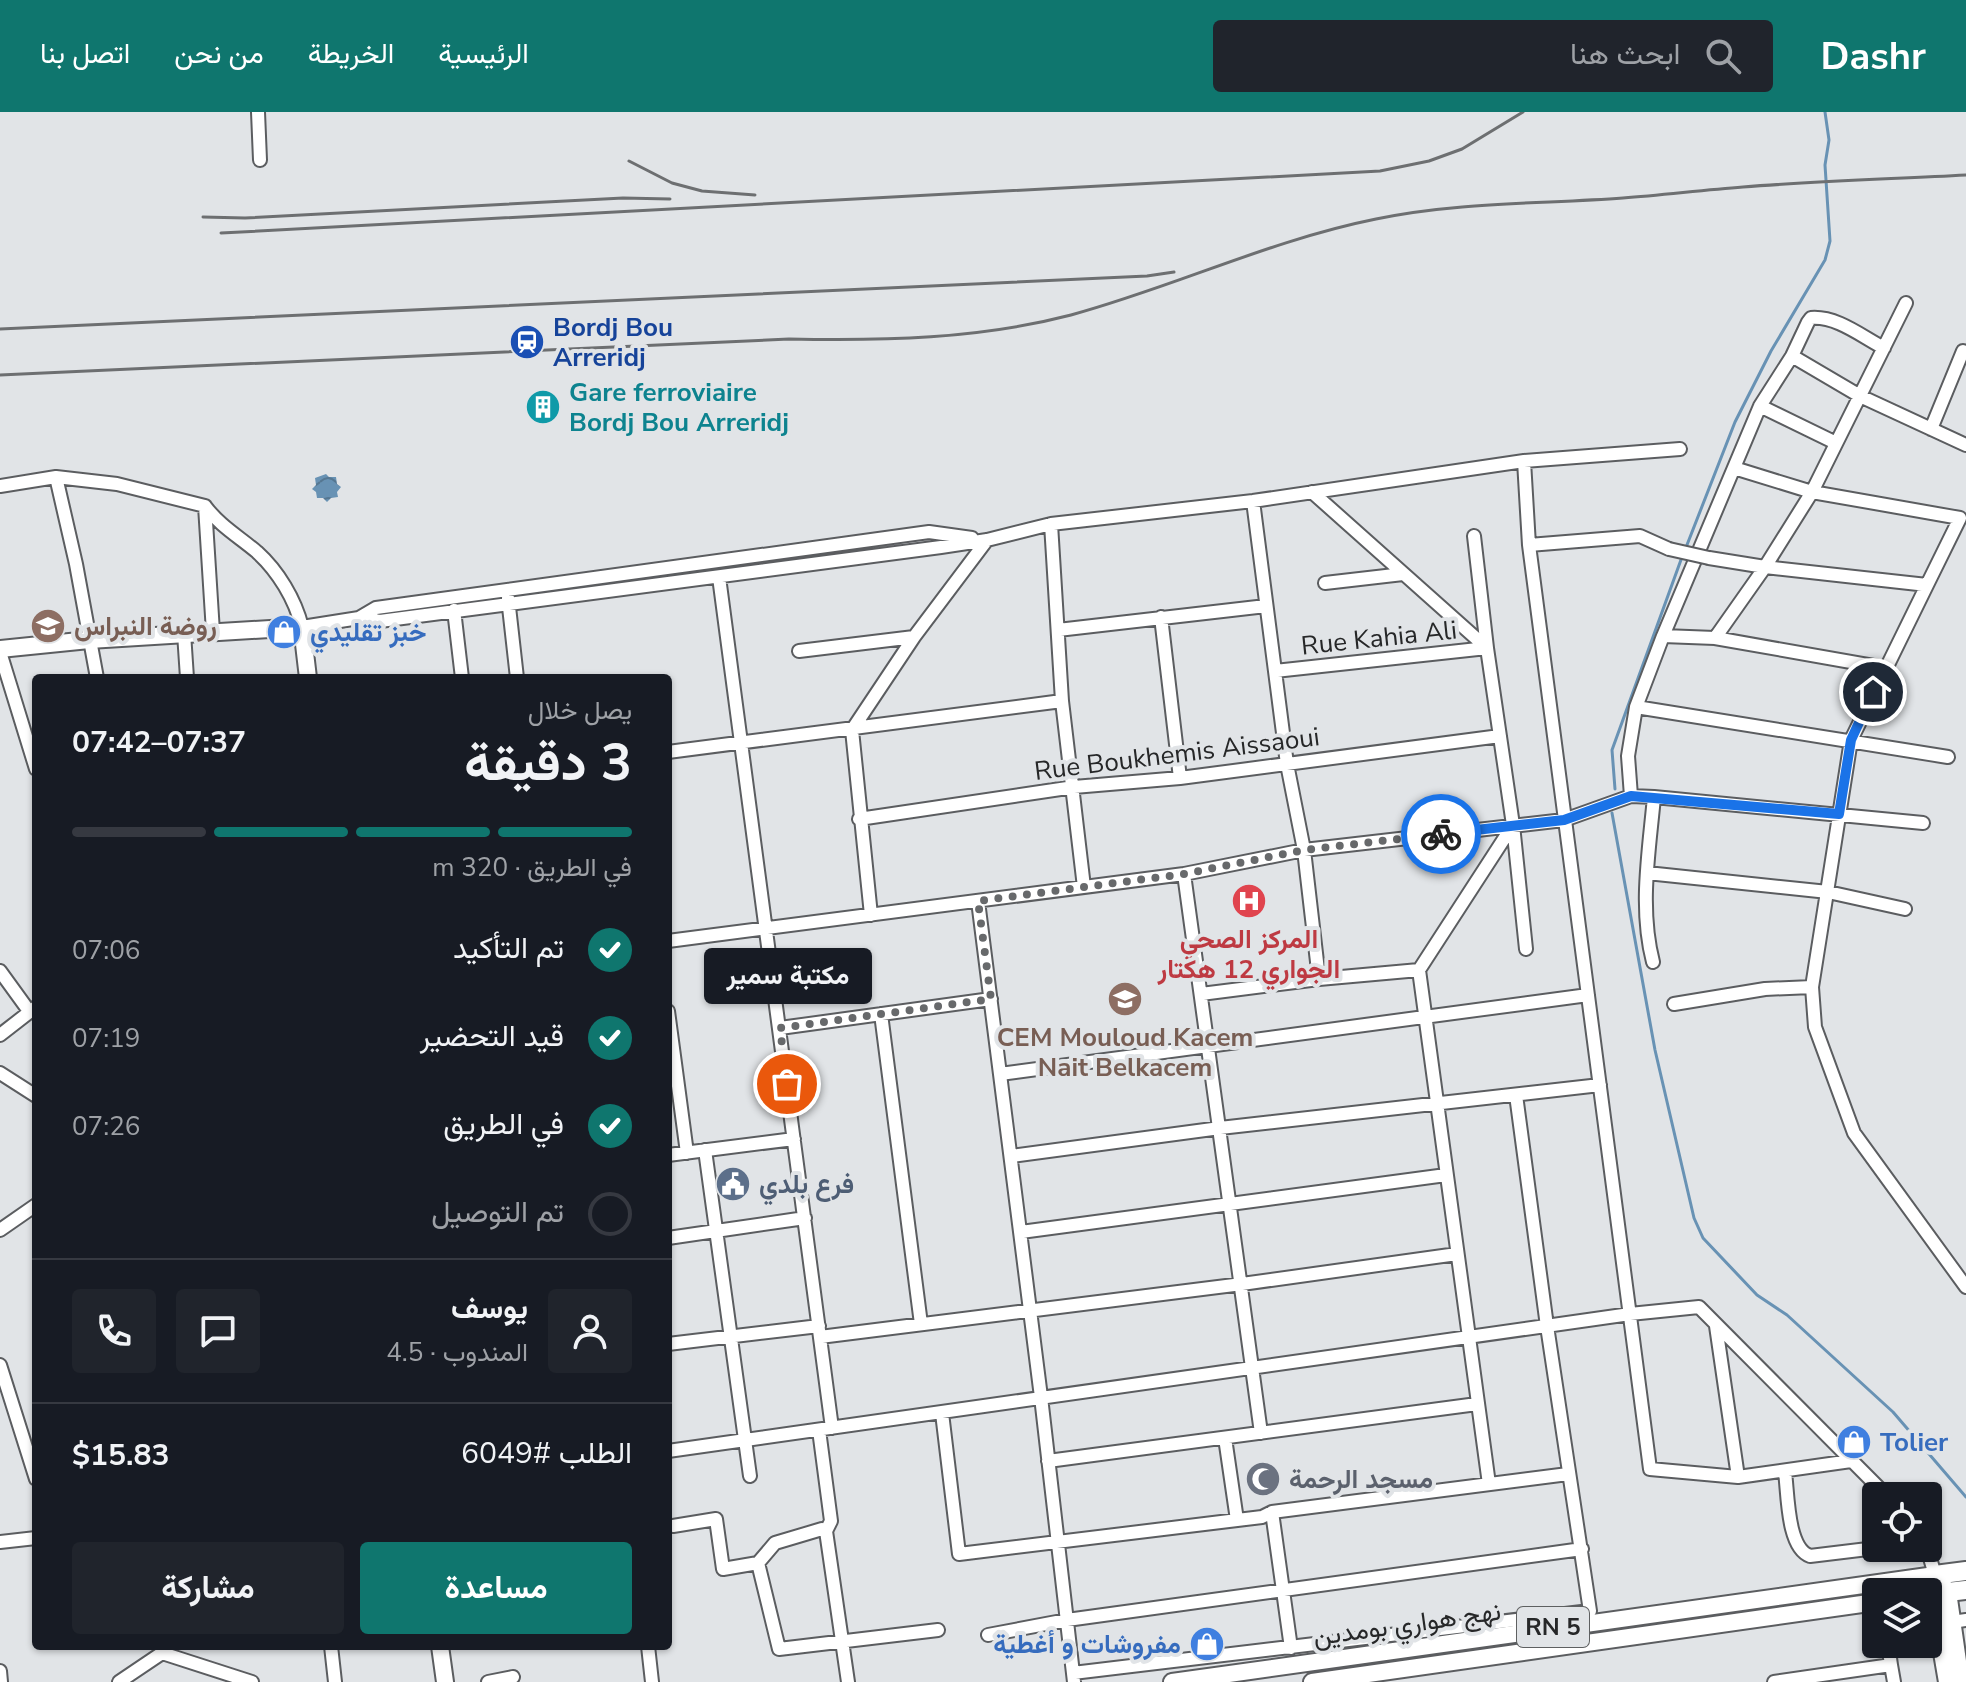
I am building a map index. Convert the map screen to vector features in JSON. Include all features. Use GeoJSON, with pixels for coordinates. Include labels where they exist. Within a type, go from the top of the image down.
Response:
{"type":"FeatureCollection","features":[{"type":"Feature","properties":{"kind":"highway","name":"RN 5"},"geometry":{"type":"LineString","coordinates":[[1935,1575],[1966,1571]]}},
{"type":"Feature","properties":{"kind":"main road"},"geometry":{"type":"LineString","coordinates":[[0,651],[89,640],[302,627],[308,674]]}},
{"type":"Feature","properties":{"kind":"main road"},"geometry":{"type":"LineString","coordinates":[[1935,1575],[1959,1621],[1961,1682]]}},
{"type":"Feature","properties":{"kind":"main road","name":"نهج هواري بومدين"},"geometry":{"type":"LineString","coordinates":[[1172,1682],[1935,1575]]}},
{"type":"Feature","properties":{"kind":"main road"},"geometry":{"type":"LineString","coordinates":[[1944,1593],[1947,1682]]}},
{"type":"Feature","properties":{"kind":"main road","name":"نهج هواري بومدين"},"geometry":{"type":"LineString","coordinates":[[1312,1682],[1862,1604]]}},
{"type":"Feature","properties":{"kind":"main road"},"geometry":{"type":"LineString","coordinates":[[441,1650],[445,1682]]}},
{"type":"Feature","properties":{"kind":"street"},"geometry":{"type":"LineString","coordinates":[[258,112],[260,160]]}},
{"type":"Feature","properties":{"kind":"street"},"geometry":{"type":"LineString","coordinates":[[1715,638],[1812,492],[1906,303]]}},
{"type":"Feature","properties":{"kind":"street"},"geometry":{"type":"LineString","coordinates":[[1631,796],[1628,756],[1636,707],[1760,406],[1792,356],[1811,318],[1832,320],[1884,348]]}},
{"type":"Feature","properties":{"kind":"street"},"geometry":{"type":"LineString","coordinates":[[1931,429],[1963,351]]}},
{"type":"Feature","properties":{"kind":"street"},"geometry":{"type":"LineString","coordinates":[[1792,356],[1860,396],[1966,445]]}},
{"type":"Feature","properties":{"kind":"street"},"geometry":{"type":"LineString","coordinates":[[1760,406],[1836,443]]}},
{"type":"Feature","properties":{"kind":"street"},"geometry":{"type":"LineString","coordinates":[[0,486],[56,477],[117,484],[205,506],[218,523],[258,553],[284,585],[296,606],[302,627],[359,618],[380,621],[719,577],[987,540],[1051,524],[1253,501],[1524,461],[1680,449]]}},
{"type":"Feature","properties":{"kind":"street"},"geometry":{"type":"LineString","coordinates":[[1524,461],[1529,545],[1650,1469],[1738,1477],[1851,1461]]}},
{"type":"Feature","properties":{"kind":"street"},"geometry":{"type":"LineString","coordinates":[[1734,468],[1812,492],[1964,515],[1851,740],[1812,987],[1815,1027],[1854,1133],[1966,1287]]}},
{"type":"Feature","properties":{"kind":"street"},"geometry":{"type":"LineString","coordinates":[[56,477],[96,674]]}},
{"type":"Feature","properties":{"kind":"street"},"geometry":{"type":"LineString","coordinates":[[1312,492],[1487,648]]}},
{"type":"Feature","properties":{"kind":"street"},"geometry":{"type":"LineString","coordinates":[[1253,501],[1287,764],[1304,850],[1319,979]]}},
{"type":"Feature","properties":{"kind":"street"},"geometry":{"type":"LineString","coordinates":[[205,506],[213,632]]}},
{"type":"Feature","properties":{"kind":"street"},"geometry":{"type":"LineString","coordinates":[[1051,524],[1062,701],[1084,887]]}},
{"type":"Feature","properties":{"kind":"street"},"geometry":{"type":"LineString","coordinates":[[359,618],[376,608],[929,532],[987,540]]}},
{"type":"Feature","properties":{"kind":"street"},"geometry":{"type":"LineString","coordinates":[[1474,536],[1513,825],[1526,949]]}},
{"type":"Feature","properties":{"kind":"street"},"geometry":{"type":"LineString","coordinates":[[1529,545],[1640,536],[1669,549],[1709,558],[1927,585]]}},
{"type":"Feature","properties":{"kind":"street"},"geometry":{"type":"LineString","coordinates":[[871,915],[852,730],[914,637],[987,540]]}},
{"type":"Feature","properties":{"kind":"street"},"geometry":{"type":"LineString","coordinates":[[1325,583],[1403,574]]}},
{"type":"Feature","properties":{"kind":"street"},"geometry":{"type":"LineString","coordinates":[[719,577],[820,1332],[831,1521],[826,1531],[848,1682]]}},
{"type":"Feature","properties":{"kind":"street"},"geometry":{"type":"LineString","coordinates":[[506,589],[517,674]]}},
{"type":"Feature","properties":{"kind":"street"},"geometry":{"type":"LineString","coordinates":[[1058,630],[1266,606]]}},
{"type":"Feature","properties":{"kind":"street"},"geometry":{"type":"LineString","coordinates":[[454,610],[462,674]]}},
{"type":"Feature","properties":{"kind":"street"},"geometry":{"type":"LineString","coordinates":[[1161,617],[1180,778]]}},
{"type":"Feature","properties":{"kind":"street"},"geometry":{"type":"LineString","coordinates":[[184,633],[187,674]]}},
{"type":"Feature","properties":{"kind":"street"},"geometry":{"type":"LineString","coordinates":[[1663,636],[1715,638],[1885,668]]}},
{"type":"Feature","properties":{"kind":"street"},"geometry":{"type":"LineString","coordinates":[[799,651],[914,637]]}},
{"type":"Feature","properties":{"kind":"street","name":"Rue Kahia Ali"},"geometry":{"type":"LineString","coordinates":[[1275,671],[1487,648]]}},
{"type":"Feature","properties":{"kind":"street"},"geometry":{"type":"LineString","coordinates":[[0,651],[32,756]]}},
{"type":"Feature","properties":{"kind":"street"},"geometry":{"type":"LineString","coordinates":[[672,752],[1062,701]]}},
{"type":"Feature","properties":{"kind":"street"},"geometry":{"type":"LineString","coordinates":[[1636,707],[1948,757]]}},
{"type":"Feature","properties":{"kind":"street","name":"Rue Boukhemis Aissaoui"},"geometry":{"type":"LineString","coordinates":[[859,819],[1074,787],[1180,778],[1500,736]]}},
{"type":"Feature","properties":{"kind":"street"},"geometry":{"type":"LineString","coordinates":[[672,940],[1184,874],[1304,850],[1564,820],[1631,796],[1923,823]]}},
{"type":"Feature","properties":{"kind":"street"},"geometry":{"type":"LineString","coordinates":[[1653,962],[1645,932],[1654,797]]}},
{"type":"Feature","properties":{"kind":"street"},"geometry":{"type":"LineString","coordinates":[[1489,1484],[1419,970],[1513,825]]}},
{"type":"Feature","properties":{"kind":"street"},"geometry":{"type":"LineString","coordinates":[[1647,873],[1828,892],[1905,909]]}},
{"type":"Feature","properties":{"kind":"street"},"geometry":{"type":"LineString","coordinates":[[1184,874],[1261,1433]]}},
{"type":"Feature","properties":{"kind":"street"},"geometry":{"type":"LineString","coordinates":[[978,901],[1021,1232],[1073,1678],[1590,1611],[1619,1618],[1623,1637]]}},
{"type":"Feature","properties":{"kind":"street"},"geometry":{"type":"LineString","coordinates":[[1201,994],[1419,970]]}},
{"type":"Feature","properties":{"kind":"street"},"geometry":{"type":"LineString","coordinates":[[0,971],[32,1008]]}},
{"type":"Feature","properties":{"kind":"street"},"geometry":{"type":"LineString","coordinates":[[1674,1004],[1765,989],[1812,987]]}},
{"type":"Feature","properties":{"kind":"street"},"geometry":{"type":"LineString","coordinates":[[1000,1074],[1588,995]]}},
{"type":"Feature","properties":{"kind":"street"},"geometry":{"type":"LineString","coordinates":[[780,1028],[991,999]]}},
{"type":"Feature","properties":{"kind":"street"},"geometry":{"type":"LineString","coordinates":[[0,1035],[32,1010]]}},
{"type":"Feature","properties":{"kind":"street"},"geometry":{"type":"LineString","coordinates":[[881,1014],[921,1324]]}},
{"type":"Feature","properties":{"kind":"street"},"geometry":{"type":"LineString","coordinates":[[672,1041],[687,1153]]}},
{"type":"Feature","properties":{"kind":"street"},"geometry":{"type":"LineString","coordinates":[[0,1073],[32,1093]]}},
{"type":"Feature","properties":{"kind":"street"},"geometry":{"type":"LineString","coordinates":[[1011,1156],[1220,1128],[1600,1085]]}},
{"type":"Feature","properties":{"kind":"street"},"geometry":{"type":"LineString","coordinates":[[1516,1095],[1590,1611]]}},
{"type":"Feature","properties":{"kind":"street"},"geometry":{"type":"LineString","coordinates":[[672,1155],[794,1139]]}},
{"type":"Feature","properties":{"kind":"street"},"geometry":{"type":"LineString","coordinates":[[705,1150],[750,1476]]}},
{"type":"Feature","properties":{"kind":"street"},"geometry":{"type":"LineString","coordinates":[[1021,1232],[1446,1175]]}},
{"type":"Feature","properties":{"kind":"street"},"geometry":{"type":"LineString","coordinates":[[0,1230],[32,1208]]}},
{"type":"Feature","properties":{"kind":"street"},"geometry":{"type":"LineString","coordinates":[[672,1237],[805,1218]]}},
{"type":"Feature","properties":{"kind":"street"},"geometry":{"type":"LineString","coordinates":[[672,1344],[921,1324],[1457,1254]]}},
{"type":"Feature","properties":{"kind":"street"},"geometry":{"type":"LineString","coordinates":[[672,1450],[1630,1314],[1699,1307],[1873,1482]]}},
{"type":"Feature","properties":{"kind":"street"},"geometry":{"type":"LineString","coordinates":[[1716,1325],[1738,1477]]}},
{"type":"Feature","properties":{"kind":"street"},"geometry":{"type":"LineString","coordinates":[[0,1365],[32,1466]]}},
{"type":"Feature","properties":{"kind":"street"},"geometry":{"type":"LineString","coordinates":[[1048,1461],[1477,1404]]}},
{"type":"Feature","properties":{"kind":"street"},"geometry":{"type":"LineString","coordinates":[[942,1413],[959,1554],[1262,1517],[1272,1512],[1568,1474]]}},
{"type":"Feature","properties":{"kind":"street"},"geometry":{"type":"LineString","coordinates":[[1225,1438],[1237,1520]]}},
{"type":"Feature","properties":{"kind":"street"},"geometry":{"type":"LineString","coordinates":[[1785,1472],[1794,1539],[1802,1553],[1810,1556],[1862,1550]]}},
{"type":"Feature","properties":{"kind":"street"},"geometry":{"type":"LineString","coordinates":[[1272,1512],[1291,1648]]}},
{"type":"Feature","properties":{"kind":"street"},"geometry":{"type":"LineString","coordinates":[[673,1526],[716,1519],[723,1569],[758,1563],[775,1543],[822,1529],[826,1531]]}},
{"type":"Feature","properties":{"kind":"street"},"geometry":{"type":"LineString","coordinates":[[0,1542],[32,1538]]}},
{"type":"Feature","properties":{"kind":"street"},"geometry":{"type":"LineString","coordinates":[[988,1635],[1067,1620],[1582,1549]]}},
{"type":"Feature","properties":{"kind":"street"},"geometry":{"type":"LineString","coordinates":[[1931,1562],[1935,1575]]}},
{"type":"Feature","properties":{"kind":"street"},"geometry":{"type":"LineString","coordinates":[[758,1563],[779,1649],[938,1630]]}},
{"type":"Feature","properties":{"kind":"street"},"geometry":{"type":"LineString","coordinates":[[119,1682],[162,1650],[252,1682]]}},
{"type":"Feature","properties":{"kind":"street"},"geometry":{"type":"LineString","coordinates":[[331,1650],[335,1682]]}},
{"type":"Feature","properties":{"kind":"street"},"geometry":{"type":"LineString","coordinates":[[648,1650],[652,1682]]}},
{"type":"Feature","properties":{"kind":"street"},"geometry":{"type":"LineString","coordinates":[[1890,1658],[1894,1682]]}},
{"type":"Feature","properties":{"kind":"street"},"geometry":{"type":"LineString","coordinates":[[1774,1682],[1891,1665]]}},
{"type":"Feature","properties":{"kind":"street"},"geometry":{"type":"LineString","coordinates":[[0,1671],[1,1682]]}},
{"type":"Feature","properties":{"kind":"street"},"geometry":{"type":"LineString","coordinates":[[488,1682],[513,1677]]}},
{"type":"Feature","properties":{"kind":"water"},"geometry":{"type":"Polygon","coordinates":[[[326,474],[336,477],[341,487],[338,497],[327,502],[317,498],[312,489],[316,485],[315,478],[326,474]]]}},
{"type":"Feature","properties":{"kind":"waterway"},"geometry":{"type":"LineString","coordinates":[[1685,550],[1735,422],[1771,351],[1825,260],[1830,241],[1825,165],[1829,140],[1825,112]]}},
{"type":"Feature","properties":{"kind":"waterway"},"geometry":{"type":"LineString","coordinates":[[1615,789],[1612,750],[1682,557]]}},
{"type":"Feature","properties":{"kind":"waterway"},"geometry":{"type":"LineString","coordinates":[[1612,813],[1655,1050],[1694,1218],[1703,1238],[1757,1295],[1787,1315],[1893,1412],[1966,1497]]}},
{"type":"Feature","properties":{"kind":"railway"},"geometry":{"type":"LineString","coordinates":[[221,233],[1380,171],[1429,161],[1462,149],[1523,112]]}},
{"type":"Feature","properties":{"kind":"railway"},"geometry":{"type":"LineString","coordinates":[[629,161],[672,183],[702,191],[755,195]]}},
{"type":"Feature","properties":{"kind":"railway"},"geometry":{"type":"LineString","coordinates":[[0,375],[789,339],[895,339],[966,334],[1071,315],[1299,239],[1407,213],[1771,185],[1966,175]]}},
{"type":"Feature","properties":{"kind":"railway"},"geometry":{"type":"LineString","coordinates":[[203,217],[245,218],[623,198],[670,199]]}},
{"type":"Feature","properties":{"kind":"railway"},"geometry":{"type":"LineString","coordinates":[[0,329],[1147,276],[1174,272]]}},
{"type":"Feature","properties":{"kind":"way so far"},"geometry":{"type":"LineString","coordinates":[[787,1084],[780,1028],[991,999],[978,901],[1184,874],[1304,850],[1441,834]]}},
{"type":"Feature","properties":{"kind":"place","name":"Bordj Bou Arreridj"},"geometry":{"type":"Point","coordinates":[527,342]}},
{"type":"Feature","properties":{"kind":"place","name":"Gare ferroviaire Bordj Bou Arreridj"},"geometry":{"type":"Point","coordinates":[543,407]}},
{"type":"Feature","properties":{"kind":"place","name":"روضة النبراس"},"geometry":{"type":"Point","coordinates":[48,626]}},
{"type":"Feature","properties":{"kind":"place","name":"خبز تقليدي"},"geometry":{"type":"Point","coordinates":[284,632]}},
{"type":"Feature","properties":{"kind":"place","name":"المركز الصحي الجواري 12 هكتار"},"geometry":{"type":"Point","coordinates":[1249,901]}},
{"type":"Feature","properties":{"kind":"place","name":"CEM Mouloud Kacem Nait Belkacem"},"geometry":{"type":"Point","coordinates":[1125,999]}},
{"type":"Feature","properties":{"kind":"place","name":"مكتبة سمير"},"geometry":{"type":"Point","coordinates":[787,1084]}},
{"type":"Feature","properties":{"kind":"place","name":"فرع بلدي"},"geometry":{"type":"Point","coordinates":[733,1184]}},
{"type":"Feature","properties":{"kind":"place","name":"Tolier"},"geometry":{"type":"Point","coordinates":[1854,1442]}},
{"type":"Feature","properties":{"kind":"place","name":"مسجد الرحمة"},"geometry":{"type":"Point","coordinates":[1263,1479]}},
{"type":"Feature","properties":{"kind":"place","name":"مفروشات و أغطية"},"geometry":{"type":"Point","coordinates":[1207,1644]}},
{"type":"Feature","properties":{"kind":"route"},"geometry":{"type":"LineString","coordinates":[[1441,834],[1564,820],[1631,796],[1839,814],[1851,740],[1873,692]]}}]}
